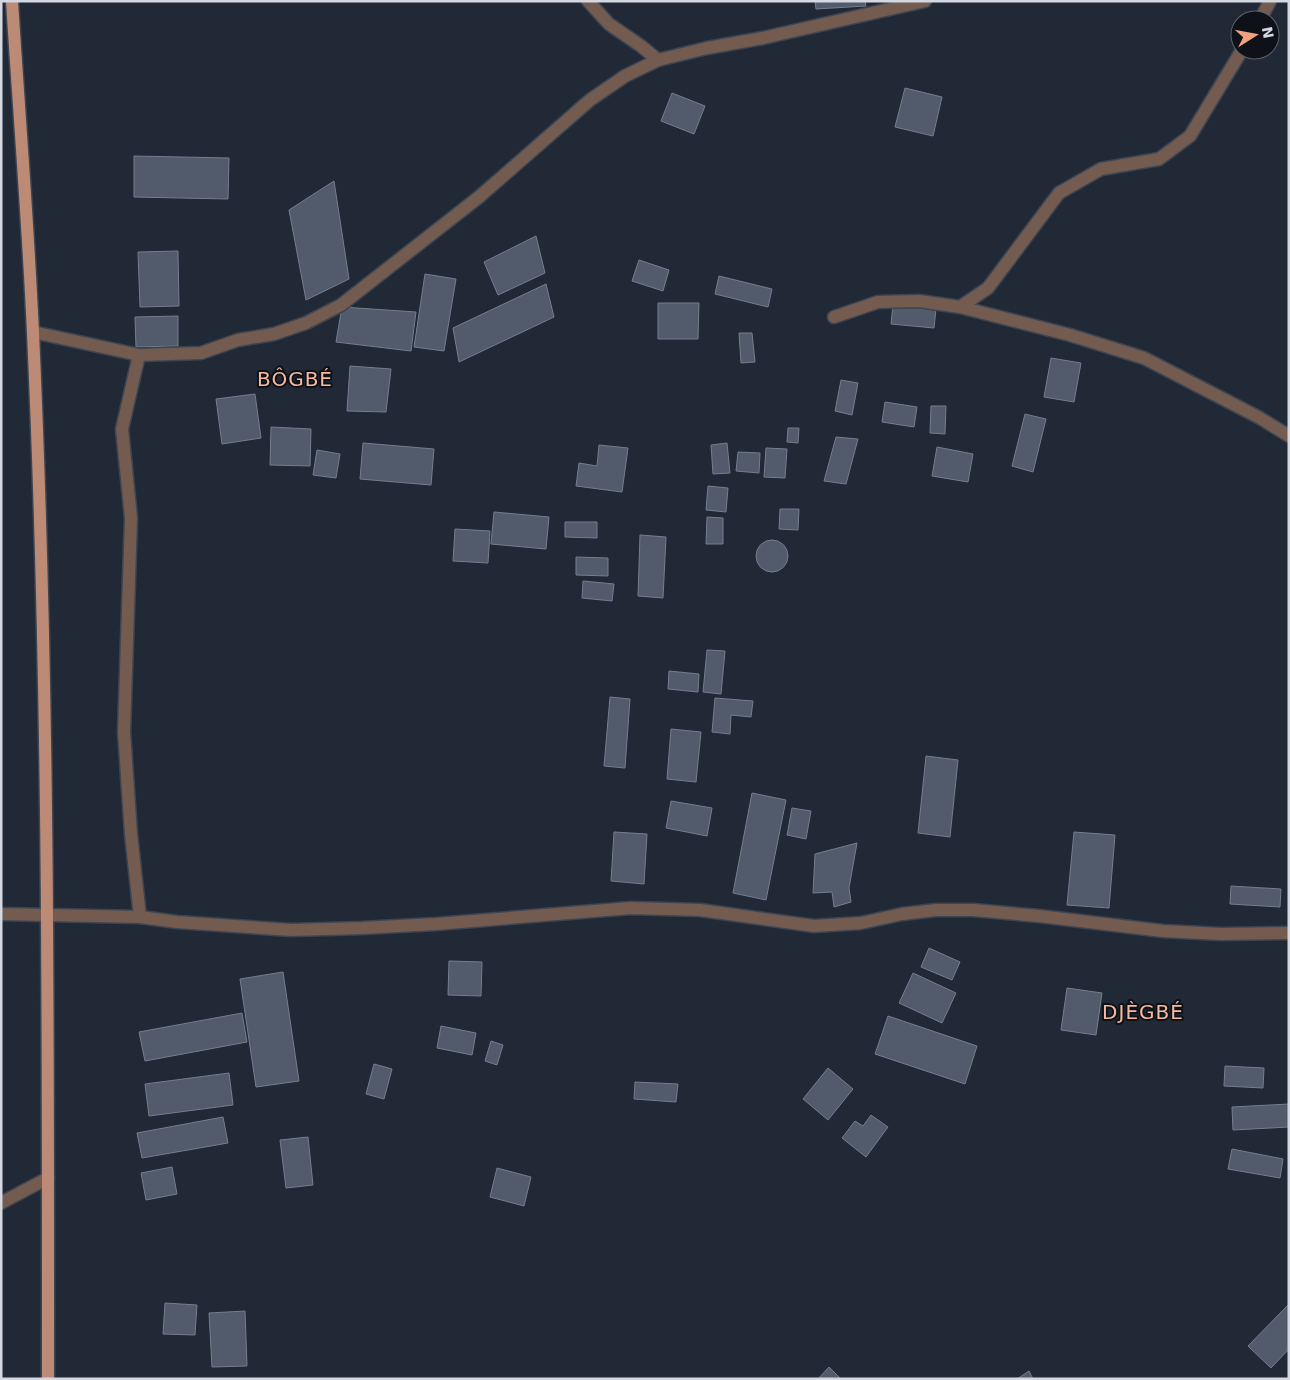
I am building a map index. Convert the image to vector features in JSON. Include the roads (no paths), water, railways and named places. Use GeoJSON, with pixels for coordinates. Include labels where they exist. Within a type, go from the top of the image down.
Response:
{"type":"FeatureCollection","features":[{"type":"Feature","properties":{"kind":"main road"},"geometry":{"type":"LineString","coordinates":[[12,1],[33,332],[41,576],[48,916],[48,1379]]}},
{"type":"Feature","properties":{"kind":"street"},"geometry":{"type":"LineString","coordinates":[[588,1],[609,24],[658,60]]}},
{"type":"Feature","properties":{"kind":"street"},"geometry":{"type":"LineString","coordinates":[[33,332],[139,355],[201,354],[238,340],[274,334],[298,326],[341,305],[479,197],[590,100],[625,76],[658,60],[925,1]]}},
{"type":"Feature","properties":{"kind":"street"},"geometry":{"type":"LineString","coordinates":[[960,307],[988,288],[1059,193],[1101,170],[1159,159],[1190,136],[1236,60]]}},
{"type":"Feature","properties":{"kind":"street"},"geometry":{"type":"LineString","coordinates":[[834,317],[878,302],[919,300],[960,307],[1070,335],[1144,358],[1260,418],[1289,436]]}},
{"type":"Feature","properties":{"kind":"street"},"geometry":{"type":"LineString","coordinates":[[139,355],[122,429],[130,518],[124,732],[131,834],[140,917]]}},
{"type":"Feature","properties":{"kind":"street"},"geometry":{"type":"LineString","coordinates":[[1,914],[140,917],[176,922],[291,930],[427,924],[631,908],[700,910],[814,926],[861,923],[902,914],[936,910],[973,910],[1039,916],[1164,932],[1221,934],[1289,933]]}},
{"type":"Feature","properties":{"kind":"street"},"geometry":{"type":"LineString","coordinates":[[1,1203],[48,1178]]}},
{"type":"Feature","properties":{"kind":"district","name":"BÔGBÉ"},"geometry":{"type":"Point","coordinates":[295,379]}},
{"type":"Feature","properties":{"kind":"district","name":"DJÈGBÉ"},"geometry":{"type":"Point","coordinates":[1143,1012]}}]}
